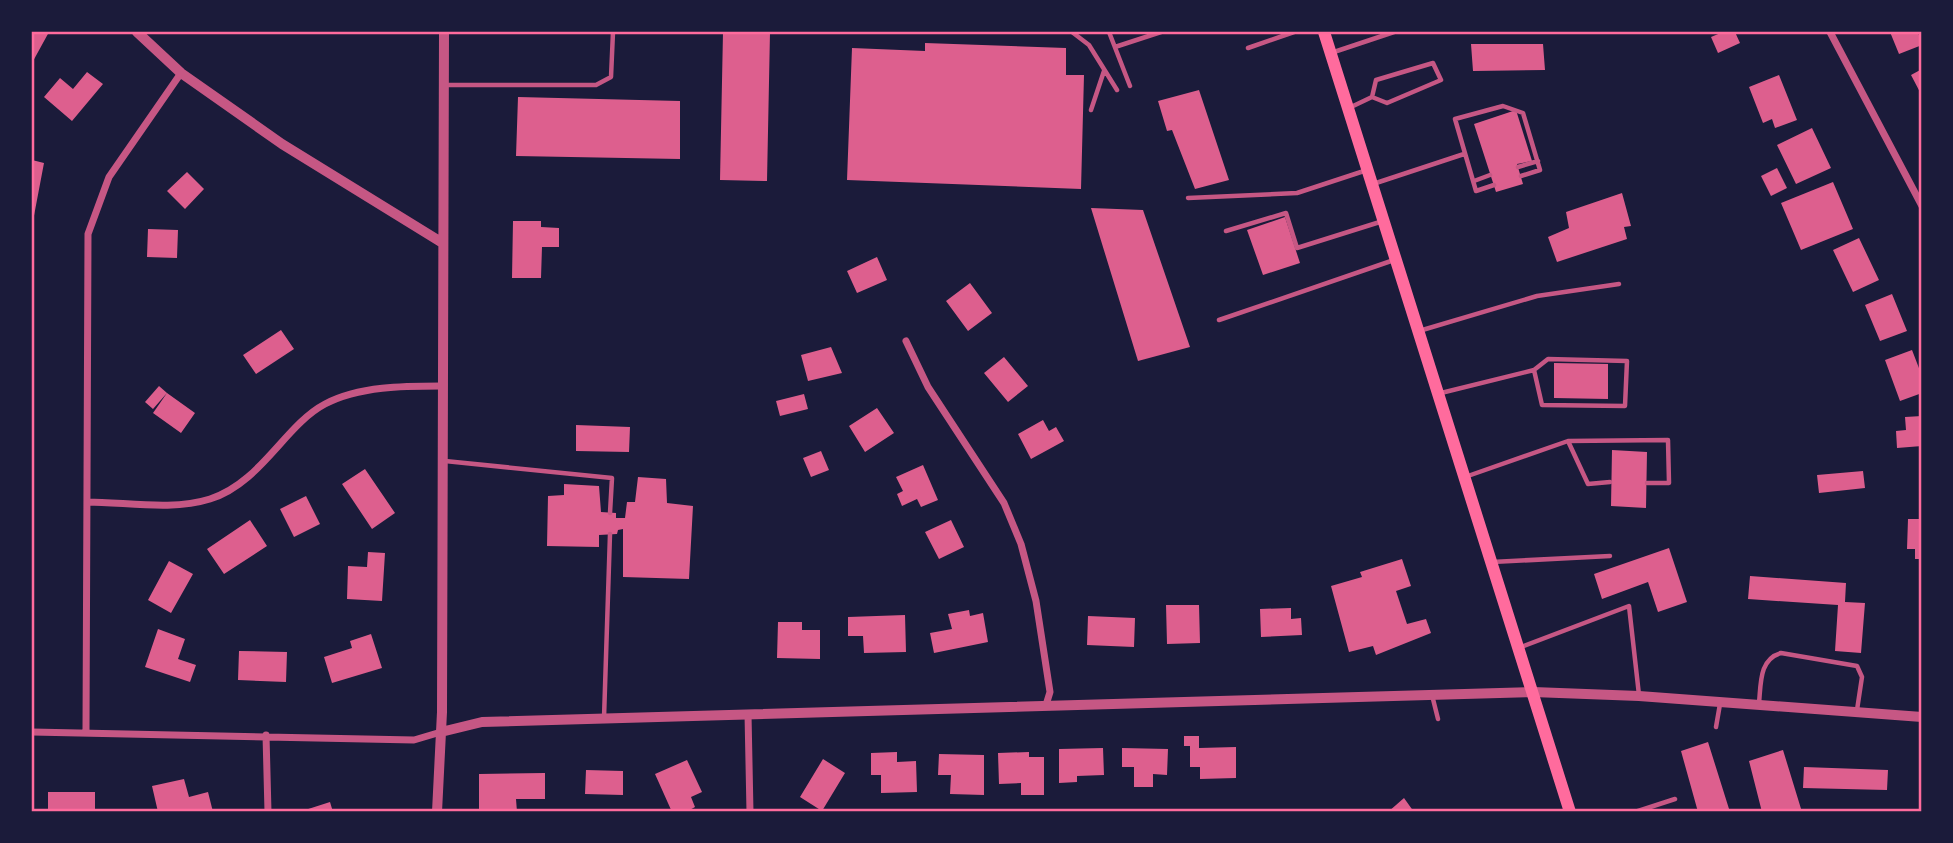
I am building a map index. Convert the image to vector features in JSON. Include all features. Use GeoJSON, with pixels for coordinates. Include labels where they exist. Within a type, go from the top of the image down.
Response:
{"type":"FeatureCollection","features":[{"type":"Feature","properties":{"kind":"main road"},"geometry":{"type":"LineString","coordinates":[[1324,32],[1570,811]]}},
{"type":"Feature","properties":{"kind":"street"},"geometry":{"type":"LineString","coordinates":[[137,32],[181,73],[292,151],[441,242]]}},
{"type":"Feature","properties":{"kind":"street"},"geometry":{"type":"LineString","coordinates":[[437,811],[441,732],[444,32]]}},
{"type":"Feature","properties":{"kind":"street"},"geometry":{"type":"LineString","coordinates":[[1830,32],[1922,206]]}},
{"type":"Feature","properties":{"kind":"street"},"geometry":{"type":"LineString","coordinates":[[86,732],[89,234],[109,177],[181,73]]}},
{"type":"Feature","properties":{"kind":"street"},"geometry":{"type":"LineString","coordinates":[[906,341],[928,387],[1004,503],[1021,544],[1036,601],[1050,692],[1046,705]]}},
{"type":"Feature","properties":{"kind":"street"},"geometry":{"type":"LineString","coordinates":[[87,502],[187,505],[212,499],[230,490],[268,460],[324,405],[368,391],[441,386]]}},
{"type":"Feature","properties":{"kind":"street"},"geometry":{"type":"LineString","coordinates":[[32,732],[414,740],[482,722],[1533,691],[1922,716]]}},
{"type":"Feature","properties":{"kind":"street"},"geometry":{"type":"LineString","coordinates":[[748,714],[750,811]]}},
{"type":"Feature","properties":{"kind":"street"},"geometry":{"type":"LineString","coordinates":[[266,735],[268,811]]}},
{"type":"Feature","properties":{"kind":"lane"},"geometry":{"type":"LineString","coordinates":[[443,85],[596,85],[611,76],[613,32]]}},
{"type":"Feature","properties":{"kind":"lane"},"geometry":{"type":"LineString","coordinates":[[1072,32],[1089,45],[1116,90]]}},
{"type":"Feature","properties":{"kind":"lane"},"geometry":{"type":"LineString","coordinates":[[1109,32],[1130,86]]}},
{"type":"Feature","properties":{"kind":"lane"},"geometry":{"type":"LineString","coordinates":[[1115,47],[1161,32]]}},
{"type":"Feature","properties":{"kind":"lane"},"geometry":{"type":"LineString","coordinates":[[1248,48],[1294,32]]}},
{"type":"Feature","properties":{"kind":"lane"},"geometry":{"type":"LineString","coordinates":[[1331,53],[1394,32]]}},
{"type":"Feature","properties":{"kind":"lane"},"geometry":{"type":"LineString","coordinates":[[1348,108],[1372,97],[1387,103],[1441,80],[1433,62],[1376,80],[1372,97]]}},
{"type":"Feature","properties":{"kind":"lane"},"geometry":{"type":"LineString","coordinates":[[1091,110],[1104,70]]}},
{"type":"Feature","properties":{"kind":"lane"},"geometry":{"type":"LineString","coordinates":[[1494,185],[1476,191],[1455,119],[1503,106],[1523,113],[1540,170],[1521,176]]}},
{"type":"Feature","properties":{"kind":"lane"},"geometry":{"type":"LineString","coordinates":[[1372,184],[1465,153]]}},
{"type":"Feature","properties":{"kind":"lane"},"geometry":{"type":"LineString","coordinates":[[1518,167],[1538,161]]}},
{"type":"Feature","properties":{"kind":"lane"},"geometry":{"type":"LineString","coordinates":[[1188,198],[1297,193],[1367,170]]}},
{"type":"Feature","properties":{"kind":"lane"},"geometry":{"type":"LineString","coordinates":[[1474,181],[1490,175]]}},
{"type":"Feature","properties":{"kind":"lane"},"geometry":{"type":"LineString","coordinates":[[1226,231],[1286,212],[1297,248],[1384,221]]}},
{"type":"Feature","properties":{"kind":"lane"},"geometry":{"type":"LineString","coordinates":[[1219,320],[1396,259]]}},
{"type":"Feature","properties":{"kind":"lane"},"geometry":{"type":"LineString","coordinates":[[1419,331],[1537,296],[1619,284]]}},
{"type":"Feature","properties":{"kind":"lane"},"geometry":{"type":"LineString","coordinates":[[1438,393],[1534,370],[1548,359],[1627,361],[1625,406],[1542,405],[1534,370]]}},
{"type":"Feature","properties":{"kind":"lane"},"geometry":{"type":"LineString","coordinates":[[1464,477],[1568,441],[1668,440],[1669,483],[1647,483]]}},
{"type":"Feature","properties":{"kind":"lane"},"geometry":{"type":"LineString","coordinates":[[1568,441],[1588,484],[1610,482]]}},
{"type":"Feature","properties":{"kind":"lane"},"geometry":{"type":"LineString","coordinates":[[441,460],[611,478],[610,513]]}},
{"type":"Feature","properties":{"kind":"lane"},"geometry":{"type":"LineString","coordinates":[[604,718],[610,534]]}},
{"type":"Feature","properties":{"kind":"lane"},"geometry":{"type":"LineString","coordinates":[[1492,562],[1610,556]]}},
{"type":"Feature","properties":{"kind":"lane"},"geometry":{"type":"LineString","coordinates":[[1519,648],[1629,606],[1639,696]]}},
{"type":"Feature","properties":{"kind":"lane"},"geometry":{"type":"LineString","coordinates":[[1759,704],[1765,664],[1771,656],[1781,653],[1857,666],[1862,677],[1857,711]]}},
{"type":"Feature","properties":{"kind":"lane"},"geometry":{"type":"LineString","coordinates":[[1431,695],[1438,719]]}},
{"type":"Feature","properties":{"kind":"lane"},"geometry":{"type":"LineString","coordinates":[[1716,727],[1721,701]]}},
{"type":"Feature","properties":{"kind":"lane"},"geometry":{"type":"LineString","coordinates":[[1635,811],[1675,799]]}},
{"type":"Feature","properties":{"kind":"building"},"geometry":{"type":"Polygon","coordinates":[[[32,32],[49,32],[32,63],[32,32]]]}},
{"type":"Feature","properties":{"kind":"building"},"geometry":{"type":"Polygon","coordinates":[[[723,32],[770,32],[767,181],[720,180],[723,32]]]}},
{"type":"Feature","properties":{"kind":"building"},"geometry":{"type":"Polygon","coordinates":[[[1723,32],[1735,32],[1740,43],[1718,53],[1711,37],[1723,32]]]}},
{"type":"Feature","properties":{"kind":"building"},"geometry":{"type":"Polygon","coordinates":[[[1890,32],[1918,32],[1922,45],[1899,54],[1890,32]]]}},
{"type":"Feature","properties":{"kind":"building"},"geometry":{"type":"Polygon","coordinates":[[[925,43],[1066,48],[1066,75],[1084,75],[1081,189],[847,180],[852,48],[925,51],[925,43]]]}},
{"type":"Feature","properties":{"kind":"building"},"geometry":{"type":"Polygon","coordinates":[[[1471,44],[1543,44],[1545,70],[1473,71],[1471,44]]]}},
{"type":"Feature","properties":{"kind":"building"},"geometry":{"type":"Polygon","coordinates":[[[1922,69],[1922,96],[1911,75],[1922,69]]]}},
{"type":"Feature","properties":{"kind":"building"},"geometry":{"type":"Polygon","coordinates":[[[87,72],[103,84],[72,121],[44,97],[60,78],[73,89],[87,72]]]}},
{"type":"Feature","properties":{"kind":"building"},"geometry":{"type":"Polygon","coordinates":[[[1779,75],[1797,120],[1775,128],[1772,119],[1763,123],[1749,87],[1779,75]]]}},
{"type":"Feature","properties":{"kind":"building"},"geometry":{"type":"Polygon","coordinates":[[[1199,90],[1229,180],[1195,189],[1172,130],[1167,131],[1158,101],[1199,90]]]}},
{"type":"Feature","properties":{"kind":"building"},"geometry":{"type":"Polygon","coordinates":[[[518,97],[680,101],[680,159],[516,156],[518,97]]]}},
{"type":"Feature","properties":{"kind":"building"},"geometry":{"type":"Polygon","coordinates":[[[1516,110],[1532,161],[1517,164],[1523,184],[1496,192],[1474,124],[1516,110]]]}},
{"type":"Feature","properties":{"kind":"building"},"geometry":{"type":"Polygon","coordinates":[[[1812,128],[1831,168],[1796,184],[1777,145],[1812,128]]]}},
{"type":"Feature","properties":{"kind":"building"},"geometry":{"type":"Polygon","coordinates":[[[32,160],[44,163],[33,221],[32,221],[32,160]]]}},
{"type":"Feature","properties":{"kind":"building"},"geometry":{"type":"Polygon","coordinates":[[[1777,168],[1787,188],[1771,196],[1761,176],[1777,168]]]}},
{"type":"Feature","properties":{"kind":"building"},"geometry":{"type":"Polygon","coordinates":[[[187,172],[204,189],[185,209],[167,191],[187,172]]]}},
{"type":"Feature","properties":{"kind":"building"},"geometry":{"type":"Polygon","coordinates":[[[1833,182],[1853,229],[1801,250],[1781,203],[1833,182]]]}},
{"type":"Feature","properties":{"kind":"building"},"geometry":{"type":"Polygon","coordinates":[[[1622,193],[1631,226],[1624,227],[1627,239],[1557,262],[1548,237],[1569,228],[1566,212],[1622,193]]]}},
{"type":"Feature","properties":{"kind":"building"},"geometry":{"type":"Polygon","coordinates":[[[1091,208],[1143,210],[1190,347],[1138,361],[1091,208]]]}},
{"type":"Feature","properties":{"kind":"building"},"geometry":{"type":"Polygon","coordinates":[[[1285,217],[1300,263],[1263,275],[1247,230],[1285,217]]]}},
{"type":"Feature","properties":{"kind":"building"},"geometry":{"type":"Polygon","coordinates":[[[513,221],[541,221],[541,227],[559,228],[559,247],[542,247],[541,278],[512,278],[513,221]]]}},
{"type":"Feature","properties":{"kind":"building"},"geometry":{"type":"Polygon","coordinates":[[[148,229],[178,230],[177,258],[147,257],[148,229]]]}},
{"type":"Feature","properties":{"kind":"building"},"geometry":{"type":"Polygon","coordinates":[[[1859,238],[1879,280],[1853,292],[1833,250],[1859,238]]]}},
{"type":"Feature","properties":{"kind":"building"},"geometry":{"type":"Polygon","coordinates":[[[877,257],[887,280],[857,293],[847,271],[877,257]]]}},
{"type":"Feature","properties":{"kind":"building"},"geometry":{"type":"Polygon","coordinates":[[[970,283],[992,313],[968,331],[946,301],[970,283]]]}},
{"type":"Feature","properties":{"kind":"building"},"geometry":{"type":"Polygon","coordinates":[[[1892,294],[1907,331],[1880,341],[1865,305],[1892,294]]]}},
{"type":"Feature","properties":{"kind":"building"},"geometry":{"type":"Polygon","coordinates":[[[281,330],[294,349],[256,374],[243,355],[281,330]]]}},
{"type":"Feature","properties":{"kind":"building"},"geometry":{"type":"Polygon","coordinates":[[[831,347],[842,373],[808,381],[801,355],[831,347]]]}},
{"type":"Feature","properties":{"kind":"building"},"geometry":{"type":"Polygon","coordinates":[[[1912,350],[1922,376],[1922,393],[1900,401],[1885,360],[1912,350]]]}},
{"type":"Feature","properties":{"kind":"building"},"geometry":{"type":"Polygon","coordinates":[[[1004,357],[1028,386],[1008,402],[984,373],[1004,357]]]}},
{"type":"Feature","properties":{"kind":"building"},"geometry":{"type":"Polygon","coordinates":[[[1554,363],[1608,364],[1608,399],[1554,398],[1554,363]]]}},
{"type":"Feature","properties":{"kind":"building"},"geometry":{"type":"Polygon","coordinates":[[[159,386],[167,393],[153,409],[145,402],[159,386]]]}},
{"type":"Feature","properties":{"kind":"building"},"geometry":{"type":"Polygon","coordinates":[[[167,393],[195,413],[181,433],[153,413],[167,393]]]}},
{"type":"Feature","properties":{"kind":"building"},"geometry":{"type":"Polygon","coordinates":[[[804,394],[808,409],[780,416],[776,401],[804,394]]]}},
{"type":"Feature","properties":{"kind":"building"},"geometry":{"type":"Polygon","coordinates":[[[877,408],[894,433],[865,452],[849,426],[877,408]]]}},
{"type":"Feature","properties":{"kind":"building"},"geometry":{"type":"Polygon","coordinates":[[[1922,416],[1922,446],[1897,448],[1896,431],[1906,430],[1905,417],[1922,416]]]}},
{"type":"Feature","properties":{"kind":"building"},"geometry":{"type":"Polygon","coordinates":[[[1043,420],[1049,431],[1056,427],[1064,441],[1031,459],[1018,434],[1043,420]]]}},
{"type":"Feature","properties":{"kind":"building"},"geometry":{"type":"Polygon","coordinates":[[[576,425],[630,427],[629,452],[576,451],[576,425]]]}},
{"type":"Feature","properties":{"kind":"building"},"geometry":{"type":"Polygon","coordinates":[[[1612,450],[1647,452],[1646,508],[1611,506],[1612,450]]]}},
{"type":"Feature","properties":{"kind":"building"},"geometry":{"type":"Polygon","coordinates":[[[821,451],[829,470],[811,477],[803,458],[821,451]]]}},
{"type":"Feature","properties":{"kind":"building"},"geometry":{"type":"Polygon","coordinates":[[[923,465],[938,500],[921,507],[917,499],[902,506],[897,494],[903,491],[896,477],[923,465]]]}},
{"type":"Feature","properties":{"kind":"building"},"geometry":{"type":"Polygon","coordinates":[[[365,469],[395,513],[372,529],[342,484],[365,469]]]}},
{"type":"Feature","properties":{"kind":"building"},"geometry":{"type":"Polygon","coordinates":[[[1863,471],[1865,488],[1819,493],[1817,475],[1863,471]]]}},
{"type":"Feature","properties":{"kind":"building"},"geometry":{"type":"Polygon","coordinates":[[[638,477],[666,479],[667,503],[693,506],[689,579],[623,577],[623,529],[618,530],[617,534],[599,535],[599,547],[547,546],[548,496],[564,495],[564,484],[599,486],[601,512],[616,513],[616,518],[625,518],[627,502],[635,502],[638,477]]]}},
{"type":"Feature","properties":{"kind":"building"},"geometry":{"type":"Polygon","coordinates":[[[306,496],[320,524],[294,537],[280,509],[306,496]]]}},
{"type":"Feature","properties":{"kind":"building"},"geometry":{"type":"Polygon","coordinates":[[[1908,519],[1922,519],[1922,559],[1915,559],[1915,549],[1907,549],[1908,519]]]}},
{"type":"Feature","properties":{"kind":"building"},"geometry":{"type":"Polygon","coordinates":[[[250,520],[267,546],[224,574],[207,549],[250,520]]]}},
{"type":"Feature","properties":{"kind":"building"},"geometry":{"type":"Polygon","coordinates":[[[951,520],[964,547],[939,559],[925,532],[951,520]]]}},
{"type":"Feature","properties":{"kind":"building"},"geometry":{"type":"Polygon","coordinates":[[[1669,548],[1687,602],[1658,612],[1648,582],[1602,599],[1594,574],[1669,548]]]}},
{"type":"Feature","properties":{"kind":"building"},"geometry":{"type":"Polygon","coordinates":[[[368,552],[385,553],[382,601],[347,599],[348,566],[367,567],[368,552]]]}},
{"type":"Feature","properties":{"kind":"building"},"geometry":{"type":"Polygon","coordinates":[[[1402,559],[1411,586],[1396,591],[1407,624],[1426,619],[1431,633],[1376,655],[1373,646],[1349,652],[1331,586],[1362,577],[1360,572],[1402,559]]]}},
{"type":"Feature","properties":{"kind":"building"},"geometry":{"type":"Polygon","coordinates":[[[169,561],[193,574],[171,613],[148,600],[169,561]]]}},
{"type":"Feature","properties":{"kind":"building"},"geometry":{"type":"Polygon","coordinates":[[[1750,576],[1846,583],[1845,602],[1865,603],[1861,653],[1835,651],[1838,605],[1748,599],[1750,576]]]}},
{"type":"Feature","properties":{"kind":"building"},"geometry":{"type":"Polygon","coordinates":[[[1166,605],[1199,605],[1200,643],[1167,644],[1166,605]]]}},
{"type":"Feature","properties":{"kind":"building"},"geometry":{"type":"Polygon","coordinates":[[[1291,608],[1291,619],[1301,618],[1302,635],[1261,637],[1260,609],[1291,608]]]}},
{"type":"Feature","properties":{"kind":"building"},"geometry":{"type":"Polygon","coordinates":[[[969,610],[970,616],[983,613],[988,642],[934,653],[930,633],[952,629],[948,614],[969,610]]]}},
{"type":"Feature","properties":{"kind":"building"},"geometry":{"type":"Polygon","coordinates":[[[905,615],[906,652],[864,653],[863,636],[848,636],[848,617],[905,615]]]}},
{"type":"Feature","properties":{"kind":"building"},"geometry":{"type":"Polygon","coordinates":[[[1088,616],[1135,618],[1134,647],[1087,645],[1088,616]]]}},
{"type":"Feature","properties":{"kind":"building"},"geometry":{"type":"Polygon","coordinates":[[[778,622],[802,622],[802,630],[820,630],[820,659],[777,658],[778,622]]]}},
{"type":"Feature","properties":{"kind":"building"},"geometry":{"type":"Polygon","coordinates":[[[158,629],[185,639],[178,659],[196,665],[190,682],[145,667],[158,629]]]}},
{"type":"Feature","properties":{"kind":"building"},"geometry":{"type":"Polygon","coordinates":[[[371,634],[382,668],[332,683],[324,657],[352,648],[350,641],[371,634]]]}},
{"type":"Feature","properties":{"kind":"building"},"geometry":{"type":"Polygon","coordinates":[[[239,651],[287,652],[286,682],[238,680],[239,651]]]}},
{"type":"Feature","properties":{"kind":"building"},"geometry":{"type":"Polygon","coordinates":[[[1184,736],[1199,736],[1199,748],[1236,747],[1236,778],[1200,779],[1200,767],[1190,767],[1190,746],[1184,746],[1184,736]]]}},
{"type":"Feature","properties":{"kind":"building"},"geometry":{"type":"Polygon","coordinates":[[[1708,742],[1730,812],[1698,812],[1681,751],[1708,742]]]}},
{"type":"Feature","properties":{"kind":"building"},"geometry":{"type":"Polygon","coordinates":[[[1103,748],[1104,775],[1077,776],[1077,782],[1059,783],[1059,749],[1103,748]]]}},
{"type":"Feature","properties":{"kind":"building"},"geometry":{"type":"Polygon","coordinates":[[[1122,748],[1168,749],[1167,775],[1153,774],[1153,787],[1134,787],[1134,767],[1122,767],[1122,748]]]}},
{"type":"Feature","properties":{"kind":"building"},"geometry":{"type":"Polygon","coordinates":[[[1783,750],[1802,812],[1762,812],[1749,761],[1783,750]]]}},
{"type":"Feature","properties":{"kind":"building"},"geometry":{"type":"Polygon","coordinates":[[[897,752],[897,762],[916,761],[917,792],[881,793],[881,775],[871,775],[871,753],[897,752]]]}},
{"type":"Feature","properties":{"kind":"building"},"geometry":{"type":"Polygon","coordinates":[[[1029,752],[1029,757],[1044,757],[1044,795],[1021,795],[1021,783],[999,784],[998,753],[1029,752]]]}},
{"type":"Feature","properties":{"kind":"building"},"geometry":{"type":"Polygon","coordinates":[[[939,754],[984,755],[984,795],[950,794],[951,775],[938,775],[939,754]]]}},
{"type":"Feature","properties":{"kind":"building"},"geometry":{"type":"Polygon","coordinates":[[[823,759],[845,773],[822,811],[800,797],[823,759]]]}},
{"type":"Feature","properties":{"kind":"building"},"geometry":{"type":"Polygon","coordinates":[[[687,760],[702,792],[691,797],[695,807],[686,812],[672,812],[655,774],[687,760]]]}},
{"type":"Feature","properties":{"kind":"building"},"geometry":{"type":"Polygon","coordinates":[[[1804,767],[1888,770],[1887,790],[1803,788],[1804,767]]]}},
{"type":"Feature","properties":{"kind":"building"},"geometry":{"type":"Polygon","coordinates":[[[586,770],[623,771],[623,795],[585,794],[586,770]]]}},
{"type":"Feature","properties":{"kind":"building"},"geometry":{"type":"Polygon","coordinates":[[[545,773],[545,799],[516,799],[517,812],[479,812],[479,774],[545,773]]]}},
{"type":"Feature","properties":{"kind":"building"},"geometry":{"type":"Polygon","coordinates":[[[184,779],[189,797],[208,792],[213,812],[158,812],[152,786],[184,779]]]}},
{"type":"Feature","properties":{"kind":"building"},"geometry":{"type":"Polygon","coordinates":[[[48,792],[95,792],[95,812],[48,812],[48,792]]]}},
{"type":"Feature","properties":{"kind":"building"},"geometry":{"type":"Polygon","coordinates":[[[1404,798],[1414,812],[1388,812],[1404,798]]]}},
{"type":"Feature","properties":{"kind":"building"},"geometry":{"type":"Polygon","coordinates":[[[330,802],[333,812],[302,812],[302,811],[330,802]]]}}]}
